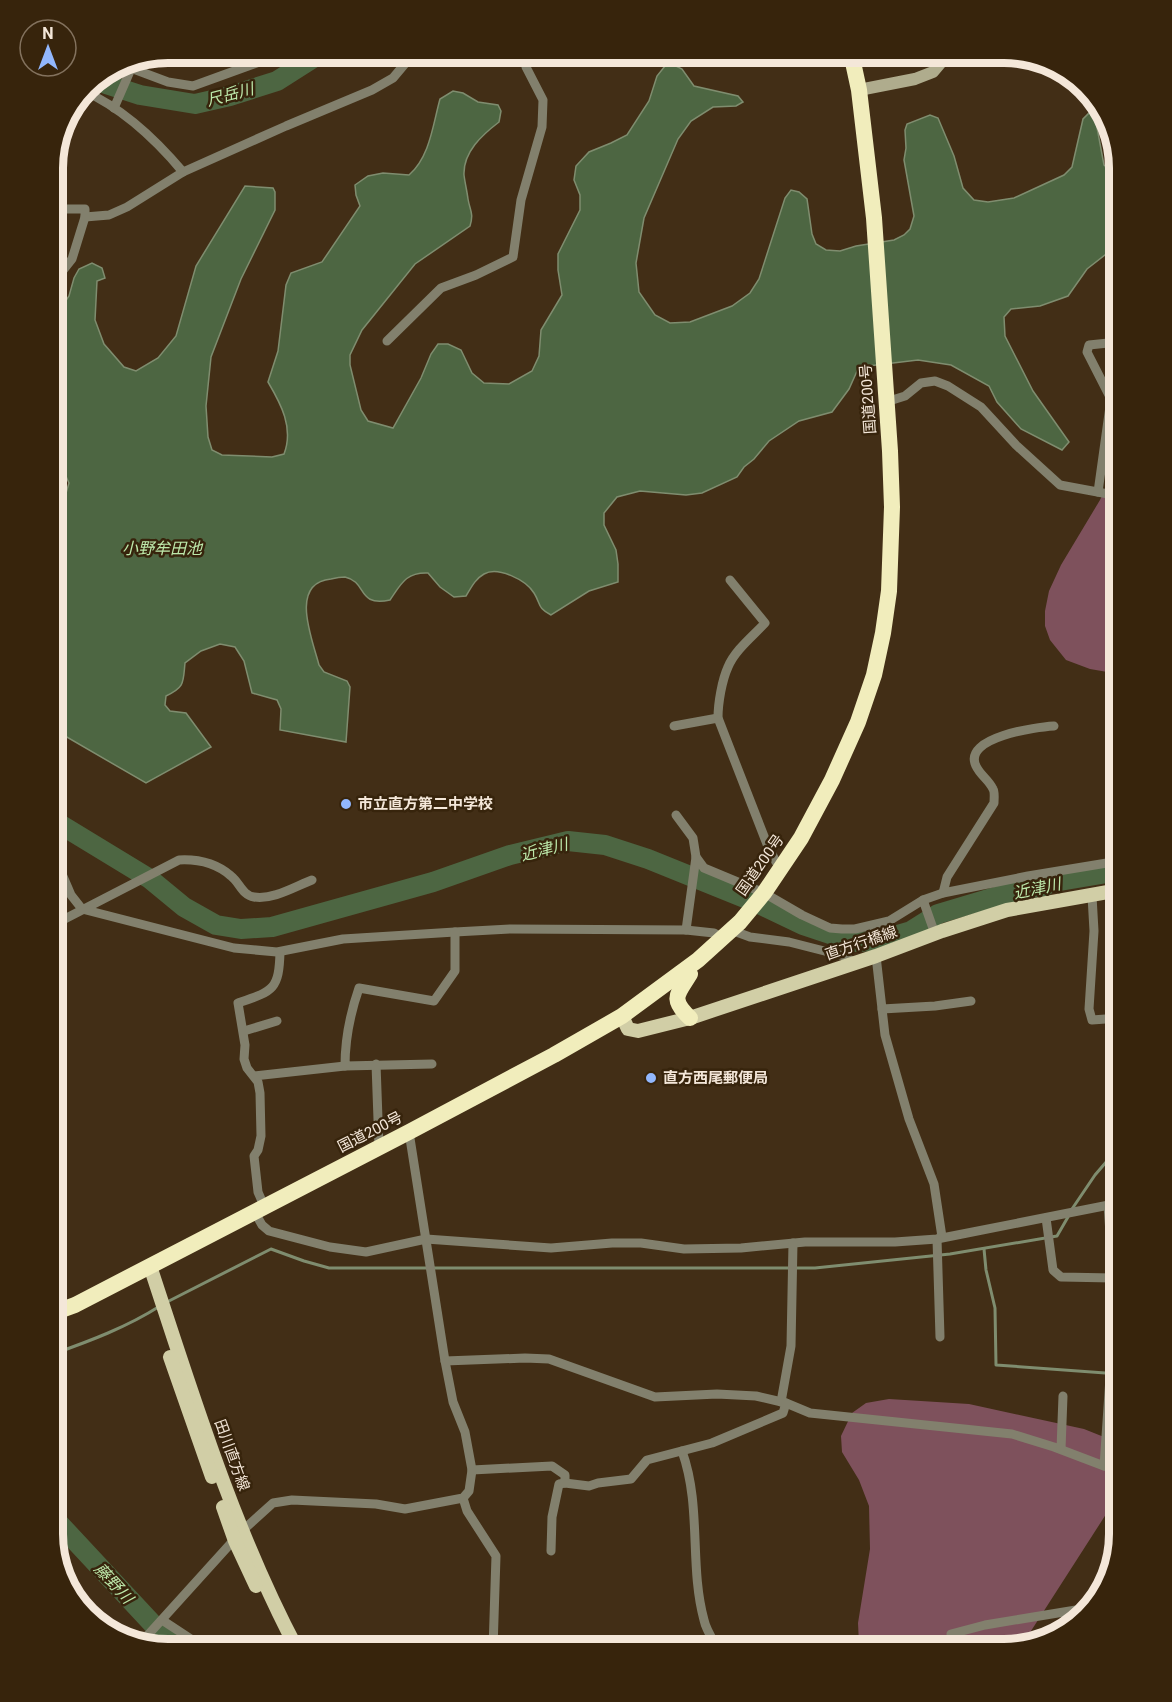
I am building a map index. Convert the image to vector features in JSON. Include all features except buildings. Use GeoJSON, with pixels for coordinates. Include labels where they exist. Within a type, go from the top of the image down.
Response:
{"type":"FeatureCollection","features":[{"type":"Feature","properties":{"kind":"highway","name":"国道200号"},"geometry":{"type":"LineString","coordinates":[[63,1309],[409,1132],[622,1017],[698,960],[731,930],[764,893],[801,838],[832,780],[858,722],[874,675],[889,591],[892,507],[890,450],[874,218],[860,90],[853,63]]}},
{"type":"Feature","properties":{"kind":"highway"},"geometry":{"type":"LineString","coordinates":[[690,1018],[680,1009],[677,1000],[678,991],[698,960]]}},
{"type":"Feature","properties":{"kind":"main road","name":"直方行橋線"},"geometry":{"type":"LineString","coordinates":[[622,1017],[628,1029],[638,1031],[690,1018],[876,956],[933,930],[1007,910],[1109,893]]}},
{"type":"Feature","properties":{"kind":"main road","name":"田川直方線"},"geometry":{"type":"LineString","coordinates":[[146,1268],[205,1430],[257,1589],[283,1639]]}},
{"type":"Feature","properties":{"kind":"main road","name":"田川直方線"},"geometry":{"type":"LineString","coordinates":[[238,1536],[292,1639]]}},
{"type":"Feature","properties":{"kind":"street"},"geometry":{"type":"LineString","coordinates":[[131,70],[168,82],[193,86],[255,63]]}},
{"type":"Feature","properties":{"kind":"street"},"geometry":{"type":"LineString","coordinates":[[85,217],[109,215],[127,207],[183,172],[372,90],[393,78],[405,63]]}},
{"type":"Feature","properties":{"kind":"street"},"geometry":{"type":"LineString","coordinates":[[387,340],[441,288],[476,275],[513,257],[520,200],[542,127],[543,100],[526,67],[527,63]]}},
{"type":"Feature","properties":{"kind":"street"},"geometry":{"type":"LineString","coordinates":[[860,90],[915,79],[933,72],[941,63]]}},
{"type":"Feature","properties":{"kind":"street"},"geometry":{"type":"LineString","coordinates":[[116,105],[130,70]]}},
{"type":"Feature","properties":{"kind":"street"},"geometry":{"type":"LineString","coordinates":[[93,95],[116,105],[164,150],[183,172]]}},
{"type":"Feature","properties":{"kind":"street"},"geometry":{"type":"LineString","coordinates":[[63,209],[85,209],[85,217],[72,259],[63,270]]}},
{"type":"Feature","properties":{"kind":"street"},"geometry":{"type":"LineString","coordinates":[[1109,344],[1089,345],[1087,352],[1109,395]]}},
{"type":"Feature","properties":{"kind":"street"},"geometry":{"type":"LineString","coordinates":[[886,397],[905,396],[921,384],[935,381],[948,386],[981,407],[1016,446],[1060,485],[1109,494]]}},
{"type":"Feature","properties":{"kind":"street"},"geometry":{"type":"LineString","coordinates":[[1098,492],[1109,413]]}},
{"type":"Feature","properties":{"kind":"street"},"geometry":{"type":"LineString","coordinates":[[730,580],[765,623],[728,666],[718,707],[718,718],[767,844],[776,862],[783,864]]}},
{"type":"Feature","properties":{"kind":"street"},"geometry":{"type":"LineString","coordinates":[[674,726],[718,718]]}},
{"type":"Feature","properties":{"kind":"street"},"geometry":{"type":"LineString","coordinates":[[943,893],[947,877],[994,802],[993,789],[975,765],[975,756],[989,742],[1006,734],[1054,726]]}},
{"type":"Feature","properties":{"kind":"street"},"geometry":{"type":"LineString","coordinates":[[676,815],[693,838],[695,862],[686,930]]}},
{"type":"Feature","properties":{"kind":"street"},"geometry":{"type":"LineString","coordinates":[[63,919],[179,860],[194,859],[213,864],[232,876],[244,893],[251,897],[273,896],[312,880]]}},
{"type":"Feature","properties":{"kind":"street"},"geometry":{"type":"LineString","coordinates":[[695,862],[764,893],[830,928],[842,929],[863,928],[889,921],[943,893],[1109,863]]}},
{"type":"Feature","properties":{"kind":"street"},"geometry":{"type":"LineString","coordinates":[[63,876],[71,895],[82,909],[234,948],[280,952],[343,939],[510,929],[686,930],[714,933],[731,930],[750,937],[789,942],[844,956],[855,963]]}},
{"type":"Feature","properties":{"kind":"street"},"geometry":{"type":"LineString","coordinates":[[1092,896],[1094,931],[1089,1009],[1092,1020],[1109,1019]]}},
{"type":"Feature","properties":{"kind":"street"},"geometry":{"type":"LineString","coordinates":[[924,902],[933,930]]}},
{"type":"Feature","properties":{"kind":"street"},"geometry":{"type":"LineString","coordinates":[[345,1066],[350,1013],[359,988],[434,1001],[455,971],[455,932]]}},
{"type":"Feature","properties":{"kind":"street"},"geometry":{"type":"LineString","coordinates":[[280,952],[277,980],[273,986],[265,993],[238,1003],[245,1045],[244,1059],[247,1068],[258,1082],[260,1093],[261,1136],[254,1156],[261,1225],[268,1231],[330,1247],[366,1252],[426,1239],[551,1248],[641,1243],[684,1249],[741,1248],[793,1243],[895,1242],[939,1238],[1108,1205],[1109,1220]]}},
{"type":"Feature","properties":{"kind":"street"},"geometry":{"type":"LineString","coordinates":[[876,956],[885,1035],[909,1119],[934,1184],[939,1238],[940,1337]]}},
{"type":"Feature","properties":{"kind":"street"},"geometry":{"type":"LineString","coordinates":[[882,1009],[971,1001]]}},
{"type":"Feature","properties":{"kind":"street"},"geometry":{"type":"LineString","coordinates":[[243,1031],[278,1021]]}},
{"type":"Feature","properties":{"kind":"street"},"geometry":{"type":"LineString","coordinates":[[376,1064],[379,1147]]}},
{"type":"Feature","properties":{"kind":"street"},"geometry":{"type":"LineString","coordinates":[[254,1076],[345,1066],[432,1064]]}},
{"type":"Feature","properties":{"kind":"street"},"geometry":{"type":"LineString","coordinates":[[144,1636],[162,1620],[238,1536],[273,1503],[292,1500],[376,1504],[405,1509],[463,1498],[469,1491],[472,1470],[465,1432],[453,1402],[445,1361],[409,1132]]}},
{"type":"Feature","properties":{"kind":"street"},"geometry":{"type":"LineString","coordinates":[[1046,1218],[1053,1270],[1062,1277],[1109,1278]]}},
{"type":"Feature","properties":{"kind":"street"},"geometry":{"type":"LineString","coordinates":[[551,1551],[552,1517],[559,1484],[589,1486],[631,1479],[647,1460],[712,1443],[783,1413],[791,1346],[793,1243]]}},
{"type":"Feature","properties":{"kind":"street"},"geometry":{"type":"LineString","coordinates":[[445,1361],[549,1359],[655,1397],[717,1394],[756,1396],[810,1413],[1012,1434],[1109,1467]]}},
{"type":"Feature","properties":{"kind":"street"},"geometry":{"type":"LineString","coordinates":[[1104,1466],[1109,1392]]}},
{"type":"Feature","properties":{"kind":"street"},"geometry":{"type":"LineString","coordinates":[[1061,1449],[1064,1396]]}},
{"type":"Feature","properties":{"kind":"street"},"geometry":{"type":"LineString","coordinates":[[682,1451],[693,1499],[699,1597],[704,1623],[713,1639]]}},
{"type":"Feature","properties":{"kind":"street"},"geometry":{"type":"LineString","coordinates":[[472,1470],[552,1466],[565,1475],[566,1483]]}},
{"type":"Feature","properties":{"kind":"street"},"geometry":{"type":"LineString","coordinates":[[463,1498],[467,1511],[496,1556],[493,1639]]}},
{"type":"Feature","properties":{"kind":"street"},"geometry":{"type":"LineString","coordinates":[[951,1634],[985,1624],[1076,1610]]}},
{"type":"Feature","properties":{"kind":"street"},"geometry":{"type":"LineString","coordinates":[[162,1620],[191,1639]]}},
{"type":"Feature","properties":{"kind":"shaded area"},"geometry":{"type":"Polygon","coordinates":[[[1109,481],[1109,672],[1090,669],[1066,660],[1050,640],[1045,626],[1049,591],[1061,565],[1109,481]]]}},
{"type":"Feature","properties":{"kind":"shaded area"},"geometry":{"type":"Polygon","coordinates":[[[889,1399],[969,1404],[1084,1429],[1109,1439],[1109,1510],[1028,1636],[1004,1639],[859,1639],[858,1623],[870,1549],[869,1506],[859,1480],[842,1452],[841,1436],[852,1413],[866,1403],[889,1399]]]}},
{"type":"Feature","properties":{"kind":"water","name":"小野牟田池"},"geometry":{"type":"Polygon","coordinates":[[[674,65],[682,69],[694,86],[738,96],[743,102],[736,106],[713,107],[691,121],[678,139],[644,218],[636,263],[639,292],[655,315],[670,323],[690,322],[732,306],[750,293],[759,279],[785,198],[791,190],[799,192],[807,199],[812,234],[816,244],[826,250],[840,251],[894,240],[904,235],[910,229],[914,216],[904,160],[907,124],[930,115],[938,118],[954,156],[963,188],[974,200],[988,202],[1014,198],[1064,175],[1072,167],[1083,119],[1090,112],[1096,122],[1104,165],[1109,169],[1109,254],[1087,269],[1068,296],[1040,306],[1011,309],[1004,317],[1005,336],[1033,391],[1069,442],[1062,450],[1021,429],[997,402],[989,386],[951,365],[918,360],[868,366],[858,369],[849,389],[832,412],[799,421],[769,441],[737,477],[702,493],[686,495],[640,491],[617,497],[604,513],[604,525],[616,550],[618,582],[589,591],[551,615],[541,608],[534,593],[525,583],[497,572],[481,576],[466,596],[454,597],[440,587],[428,573],[409,577],[390,600],[379,601],[367,597],[357,584],[345,577],[318,583],[310,591],[307,602],[309,628],[319,665],[324,672],[347,681],[350,687],[346,742],[280,730],[281,709],[277,700],[252,693],[244,661],[235,647],[220,644],[201,651],[185,663],[182,684],[166,696],[165,705],[170,711],[186,713],[211,747],[146,783],[63,735],[63,493],[66,493],[69,483],[63,470],[63,305],[69,296],[79,269],[92,263],[102,268],[105,278],[97,281],[95,320],[104,344],[124,367],[136,371],[158,358],[176,336],[196,266],[245,186],[273,188],[275,210],[241,279],[211,357],[206,406],[208,437],[212,450],[222,455],[272,457],[284,454],[288,435],[285,416],[268,382],[278,351],[286,285],[291,273],[322,262],[360,206],[355,185],[368,176],[383,173],[409,175],[416,168],[430,140],[440,99],[453,91],[463,93],[478,102],[498,105],[501,111],[499,122],[475,145],[465,167],[464,178],[472,215],[470,226],[415,264],[362,330],[350,355],[350,365],[361,410],[368,421],[393,428],[438,344],[448,344],[461,350],[472,373],[484,383],[509,384],[532,371],[539,356],[541,330],[562,295],[558,254],[580,210],[580,195],[574,180],[576,166],[589,152],[627,135],[649,101],[657,76],[665,66],[674,65]]]}},
{"type":"Feature","properties":{"kind":"waterway","name":"尺岳川"},"geometry":{"type":"LineString","coordinates":[[106,84],[140,95],[195,104],[277,81],[305,63]]}},
{"type":"Feature","properties":{"kind":"waterway","name":"近津川"},"geometry":{"type":"LineString","coordinates":[[63,826],[150,879],[184,907],[216,925],[241,929],[272,927],[433,882],[510,855],[568,841],[605,845],[648,859],[757,903],[803,925],[854,942],[877,941],[911,931],[938,914],[1022,889],[1109,873]]}},
{"type":"Feature","properties":{"kind":"waterway"},"geometry":{"type":"LineString","coordinates":[[1072,1209],[1109,1159]]}},
{"type":"Feature","properties":{"kind":"waterway"},"geometry":{"type":"LineString","coordinates":[[165,1303],[271,1249],[329,1268],[815,1268],[950,1254],[1057,1236],[1068,1217]]}},
{"type":"Feature","properties":{"kind":"waterway"},"geometry":{"type":"LineString","coordinates":[[984,1249],[986,1270],[995,1308],[996,1365],[1109,1373]]}},
{"type":"Feature","properties":{"kind":"waterway"},"geometry":{"type":"LineString","coordinates":[[63,1350],[135,1321],[160,1306]]}},
{"type":"Feature","properties":{"kind":"waterway","name":"藤野川"},"geometry":{"type":"LineString","coordinates":[[63,1528],[167,1639]]}},
{"type":"Feature","properties":{"kind":"place","name":"市立直方第二中学校"},"geometry":{"type":"Point","coordinates":[346,804]}},
{"type":"Feature","properties":{"kind":"place","name":"直方西尾郵便局"},"geometry":{"type":"Point","coordinates":[651,1078]}}]}
